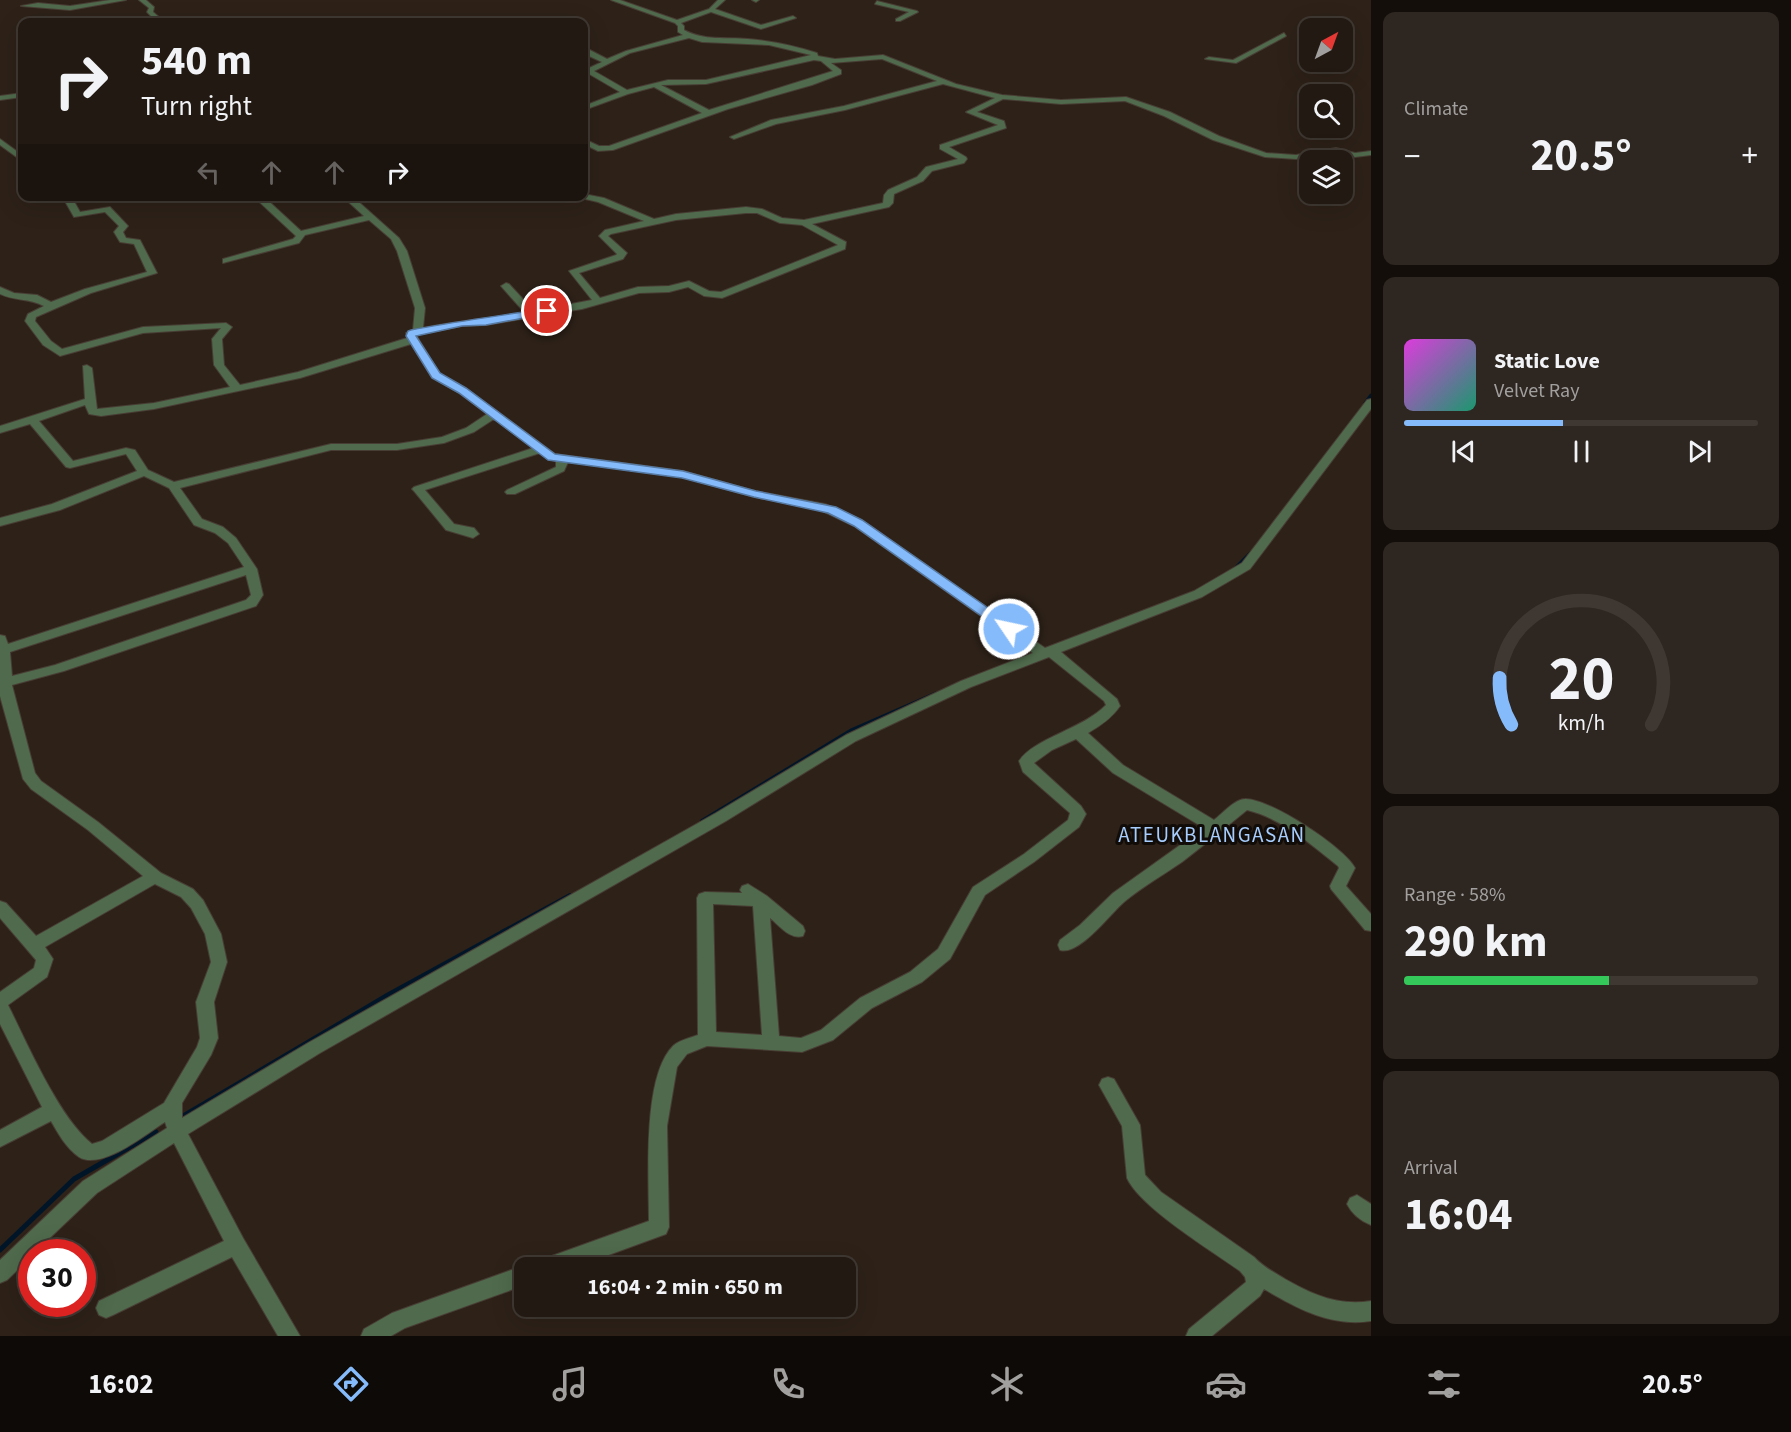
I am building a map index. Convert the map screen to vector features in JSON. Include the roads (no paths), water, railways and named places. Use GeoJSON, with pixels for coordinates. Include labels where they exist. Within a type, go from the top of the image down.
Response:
{"type":"FeatureCollection","features":[{"type":"Feature","properties":{"kind":"street"},"geometry":{"type":"LineString","coordinates":[[24,6],[38,4],[70,8],[123,0]]}},
{"type":"Feature","properties":{"kind":"street"},"geometry":{"type":"LineString","coordinates":[[142,0],[152,8],[150,12],[157,18]]}},
{"type":"Feature","properties":{"kind":"street"},"geometry":{"type":"LineString","coordinates":[[614,0],[677,22],[681,26],[680,31],[705,42],[739,40],[785,45],[815,54],[814,58]]}},
{"type":"Feature","properties":{"kind":"street"},"geometry":{"type":"LineString","coordinates":[[677,22],[711,10],[722,0]]}},
{"type":"Feature","properties":{"kind":"street"},"geometry":{"type":"LineString","coordinates":[[873,2],[887,0]]}},
{"type":"Feature","properties":{"kind":"street"},"geometry":{"type":"LineString","coordinates":[[873,2],[915,12],[898,20]]}},
{"type":"Feature","properties":{"kind":"street"},"geometry":{"type":"LineString","coordinates":[[711,10],[761,27],[793,18]]}},
{"type":"Feature","properties":{"kind":"street"},"geometry":{"type":"LineString","coordinates":[[1209,58],[1234,62],[1284,35]]}},
{"type":"Feature","properties":{"kind":"street"},"geometry":{"type":"LineString","coordinates":[[588,69],[628,52],[689,36]]}},
{"type":"Feature","properties":{"kind":"street"},"geometry":{"type":"LineString","coordinates":[[588,52],[608,62]]}},
{"type":"Feature","properties":{"kind":"street"},"geometry":{"type":"LineString","coordinates":[[588,106],[626,92],[668,80],[706,82],[814,58],[824,60],[886,58],[943,82],[1002,97],[1061,102],[1126,99],[1167,114],[1216,138],[1271,156],[1296,157],[1336,150],[1355,155],[1371,153]]}},
{"type":"Feature","properties":{"kind":"street"},"geometry":{"type":"LineString","coordinates":[[588,143],[603,150],[708,113],[838,72],[824,60]]}},
{"type":"Feature","properties":{"kind":"street"},"geometry":{"type":"LineString","coordinates":[[588,71],[626,92]]}},
{"type":"Feature","properties":{"kind":"street"},"geometry":{"type":"LineString","coordinates":[[734,137],[774,122],[845,108],[943,82]]}},
{"type":"Feature","properties":{"kind":"street"},"geometry":{"type":"LineString","coordinates":[[655,85],[708,113]]}},
{"type":"Feature","properties":{"kind":"street"},"geometry":{"type":"LineString","coordinates":[[0,98],[18,96]]}},
{"type":"Feature","properties":{"kind":"street"},"geometry":{"type":"LineString","coordinates":[[598,302],[574,271],[620,257],[622,253],[603,236],[604,234],[651,221],[753,210],[780,220],[804,223],[889,203],[888,195],[891,192],[920,179],[929,169],[963,159],[943,147],[1003,126],[1001,123],[970,112],[1002,97]]}},
{"type":"Feature","properties":{"kind":"street"},"geometry":{"type":"LineString","coordinates":[[0,141],[18,156]]}},
{"type":"Feature","properties":{"kind":"street"},"geometry":{"type":"LineString","coordinates":[[588,197],[602,200],[651,221]]}},
{"type":"Feature","properties":{"kind":"street"},"geometry":{"type":"LineString","coordinates":[[69,201],[77,215],[107,209],[124,226],[118,232],[123,240],[137,242],[152,273],[94,289],[31,316],[30,321],[47,343],[60,353],[143,330],[225,326],[227,327],[217,339],[219,365],[237,388]]}},
{"type":"Feature","properties":{"kind":"street"},"geometry":{"type":"LineString","coordinates":[[226,261],[296,241],[301,236],[262,201]]}},
{"type":"Feature","properties":{"kind":"street"},"geometry":{"type":"LineString","coordinates":[[352,201],[395,238],[402,251],[420,308],[415,336],[436,376],[463,391],[552,457],[561,460],[683,474],[754,494],[821,506],[845,516],[1047,653],[1110,699],[1113,706],[1108,712],[1078,732],[1026,761],[1028,768],[1076,810],[1078,814],[1074,823],[1029,858],[979,891],[944,954],[916,977],[866,1003],[827,1035],[802,1046],[707,1039],[681,1049],[669,1064],[658,1126],[658,1227],[575,1257]]}},
{"type":"Feature","properties":{"kind":"street"},"geometry":{"type":"LineString","coordinates":[[298,234],[372,217]]}},
{"type":"Feature","properties":{"kind":"street"},"geometry":{"type":"LineString","coordinates":[[87,368],[93,412],[101,413],[154,406],[300,375],[415,336],[462,323],[486,322],[598,302],[628,292],[689,284],[707,294],[722,295],[844,246],[804,223]]}},
{"type":"Feature","properties":{"kind":"street"},"geometry":{"type":"LineString","coordinates":[[506,286],[531,313]]}},
{"type":"Feature","properties":{"kind":"street"},"geometry":{"type":"LineString","coordinates":[[0,290],[12,296],[33,297],[51,306]]}},
{"type":"Feature","properties":{"kind":"street"},"geometry":{"type":"LineString","coordinates":[[0,430],[91,400]]}},
{"type":"Feature","properties":{"kind":"street"},"geometry":{"type":"LineString","coordinates":[[0,1006],[53,1110],[80,1148],[92,1153],[174,1120],[314,1048],[721,817],[851,738],[927,701],[1198,594],[1246,567],[1371,402]]}},
{"type":"Feature","properties":{"kind":"street"},"geometry":{"type":"LineString","coordinates":[[173,486],[331,447],[396,447],[444,440],[470,430],[494,414]]}},
{"type":"Feature","properties":{"kind":"street"},"geometry":{"type":"LineString","coordinates":[[5,687],[251,603],[257,596],[251,569],[232,541],[219,530],[198,522],[173,486],[144,472],[131,452],[126,451],[70,465],[33,420]]}},
{"type":"Feature","properties":{"kind":"street"},"geometry":{"type":"LineString","coordinates":[[473,534],[470,531],[450,527],[418,489],[423,485],[541,449]]}},
{"type":"Feature","properties":{"kind":"street"},"geometry":{"type":"LineString","coordinates":[[511,492],[560,469],[563,464],[561,460]]}},
{"type":"Feature","properties":{"kind":"street"},"geometry":{"type":"LineString","coordinates":[[0,522],[56,507],[144,472]]}},
{"type":"Feature","properties":{"kind":"street"},"geometry":{"type":"LineString","coordinates":[[251,569],[2,645],[5,687],[28,775],[36,785],[93,826],[155,877],[187,893],[213,934],[219,962],[205,1002],[210,1038],[173,1101],[174,1120],[236,1245],[290,1336]]}},
{"type":"Feature","properties":{"kind":"street"},"geometry":{"type":"LineString","coordinates":[[1078,732],[1118,769],[1214,827]]}},
{"type":"Feature","properties":{"kind":"street"},"geometry":{"type":"LineString","coordinates":[[1066,945],[1086,930],[1119,897],[1177,857],[1245,804],[1258,807],[1307,835],[1344,862],[1347,868],[1338,886],[1339,889],[1371,925]]}},
{"type":"Feature","properties":{"kind":"street"},"geometry":{"type":"LineString","coordinates":[[34,945],[155,877]]}},
{"type":"Feature","properties":{"kind":"street"},"geometry":{"type":"LineString","coordinates":[[748,890],[796,931]]}},
{"type":"Feature","properties":{"kind":"street"},"geometry":{"type":"LineString","coordinates":[[707,1039],[705,898],[761,900]]}},
{"type":"Feature","properties":{"kind":"street"},"geometry":{"type":"LineString","coordinates":[[761,900],[771,1043]]}},
{"type":"Feature","properties":{"kind":"street"},"geometry":{"type":"LineString","coordinates":[[0,907],[45,959],[41,972],[0,1001]]}},
{"type":"Feature","properties":{"kind":"street"},"geometry":{"type":"LineString","coordinates":[[1108,1085],[1131,1125],[1136,1178],[1142,1187],[1254,1272],[1315,1306],[1360,1314],[1371,1311]]}},
{"type":"Feature","properties":{"kind":"street"},"geometry":{"type":"LineString","coordinates":[[0,1139],[53,1110]]}},
{"type":"Feature","properties":{"kind":"street"},"geometry":{"type":"LineString","coordinates":[[0,1273],[90,1187],[174,1120]]}},
{"type":"Feature","properties":{"kind":"street"},"geometry":{"type":"LineString","coordinates":[[106,1308],[236,1245]]}},
{"type":"Feature","properties":{"kind":"street"},"geometry":{"type":"LineString","coordinates":[[1196,1336],[1253,1289],[1257,1283],[1254,1272]]}},
{"type":"Feature","properties":{"kind":"street"},"geometry":{"type":"LineString","coordinates":[[371,1336],[399,1320],[514,1279]]}},
{"type":"Feature","properties":{"kind":"waterway"},"geometry":{"type":"LineString","coordinates":[[1365,403],[1371,395]]}},
{"type":"Feature","properties":{"kind":"waterway"},"geometry":{"type":"LineString","coordinates":[[1235,568],[1251,552]]}},
{"type":"Feature","properties":{"kind":"waterway"},"geometry":{"type":"LineString","coordinates":[[702,821],[852,730],[937,693]]}},
{"type":"Feature","properties":{"kind":"waterway"},"geometry":{"type":"LineString","coordinates":[[502,932],[570,895]]}},
{"type":"Feature","properties":{"kind":"waterway"},"geometry":{"type":"LineString","coordinates":[[185,1115],[388,995],[505,931]]}},
{"type":"Feature","properties":{"kind":"waterway"},"geometry":{"type":"LineString","coordinates":[[0,1250],[74,1179],[156,1132]]}},
{"type":"Feature","properties":{"kind":"district","name":"ATEUKBLANGASAN"},"geometry":{"type":"Point","coordinates":[1212,835]}}]}
